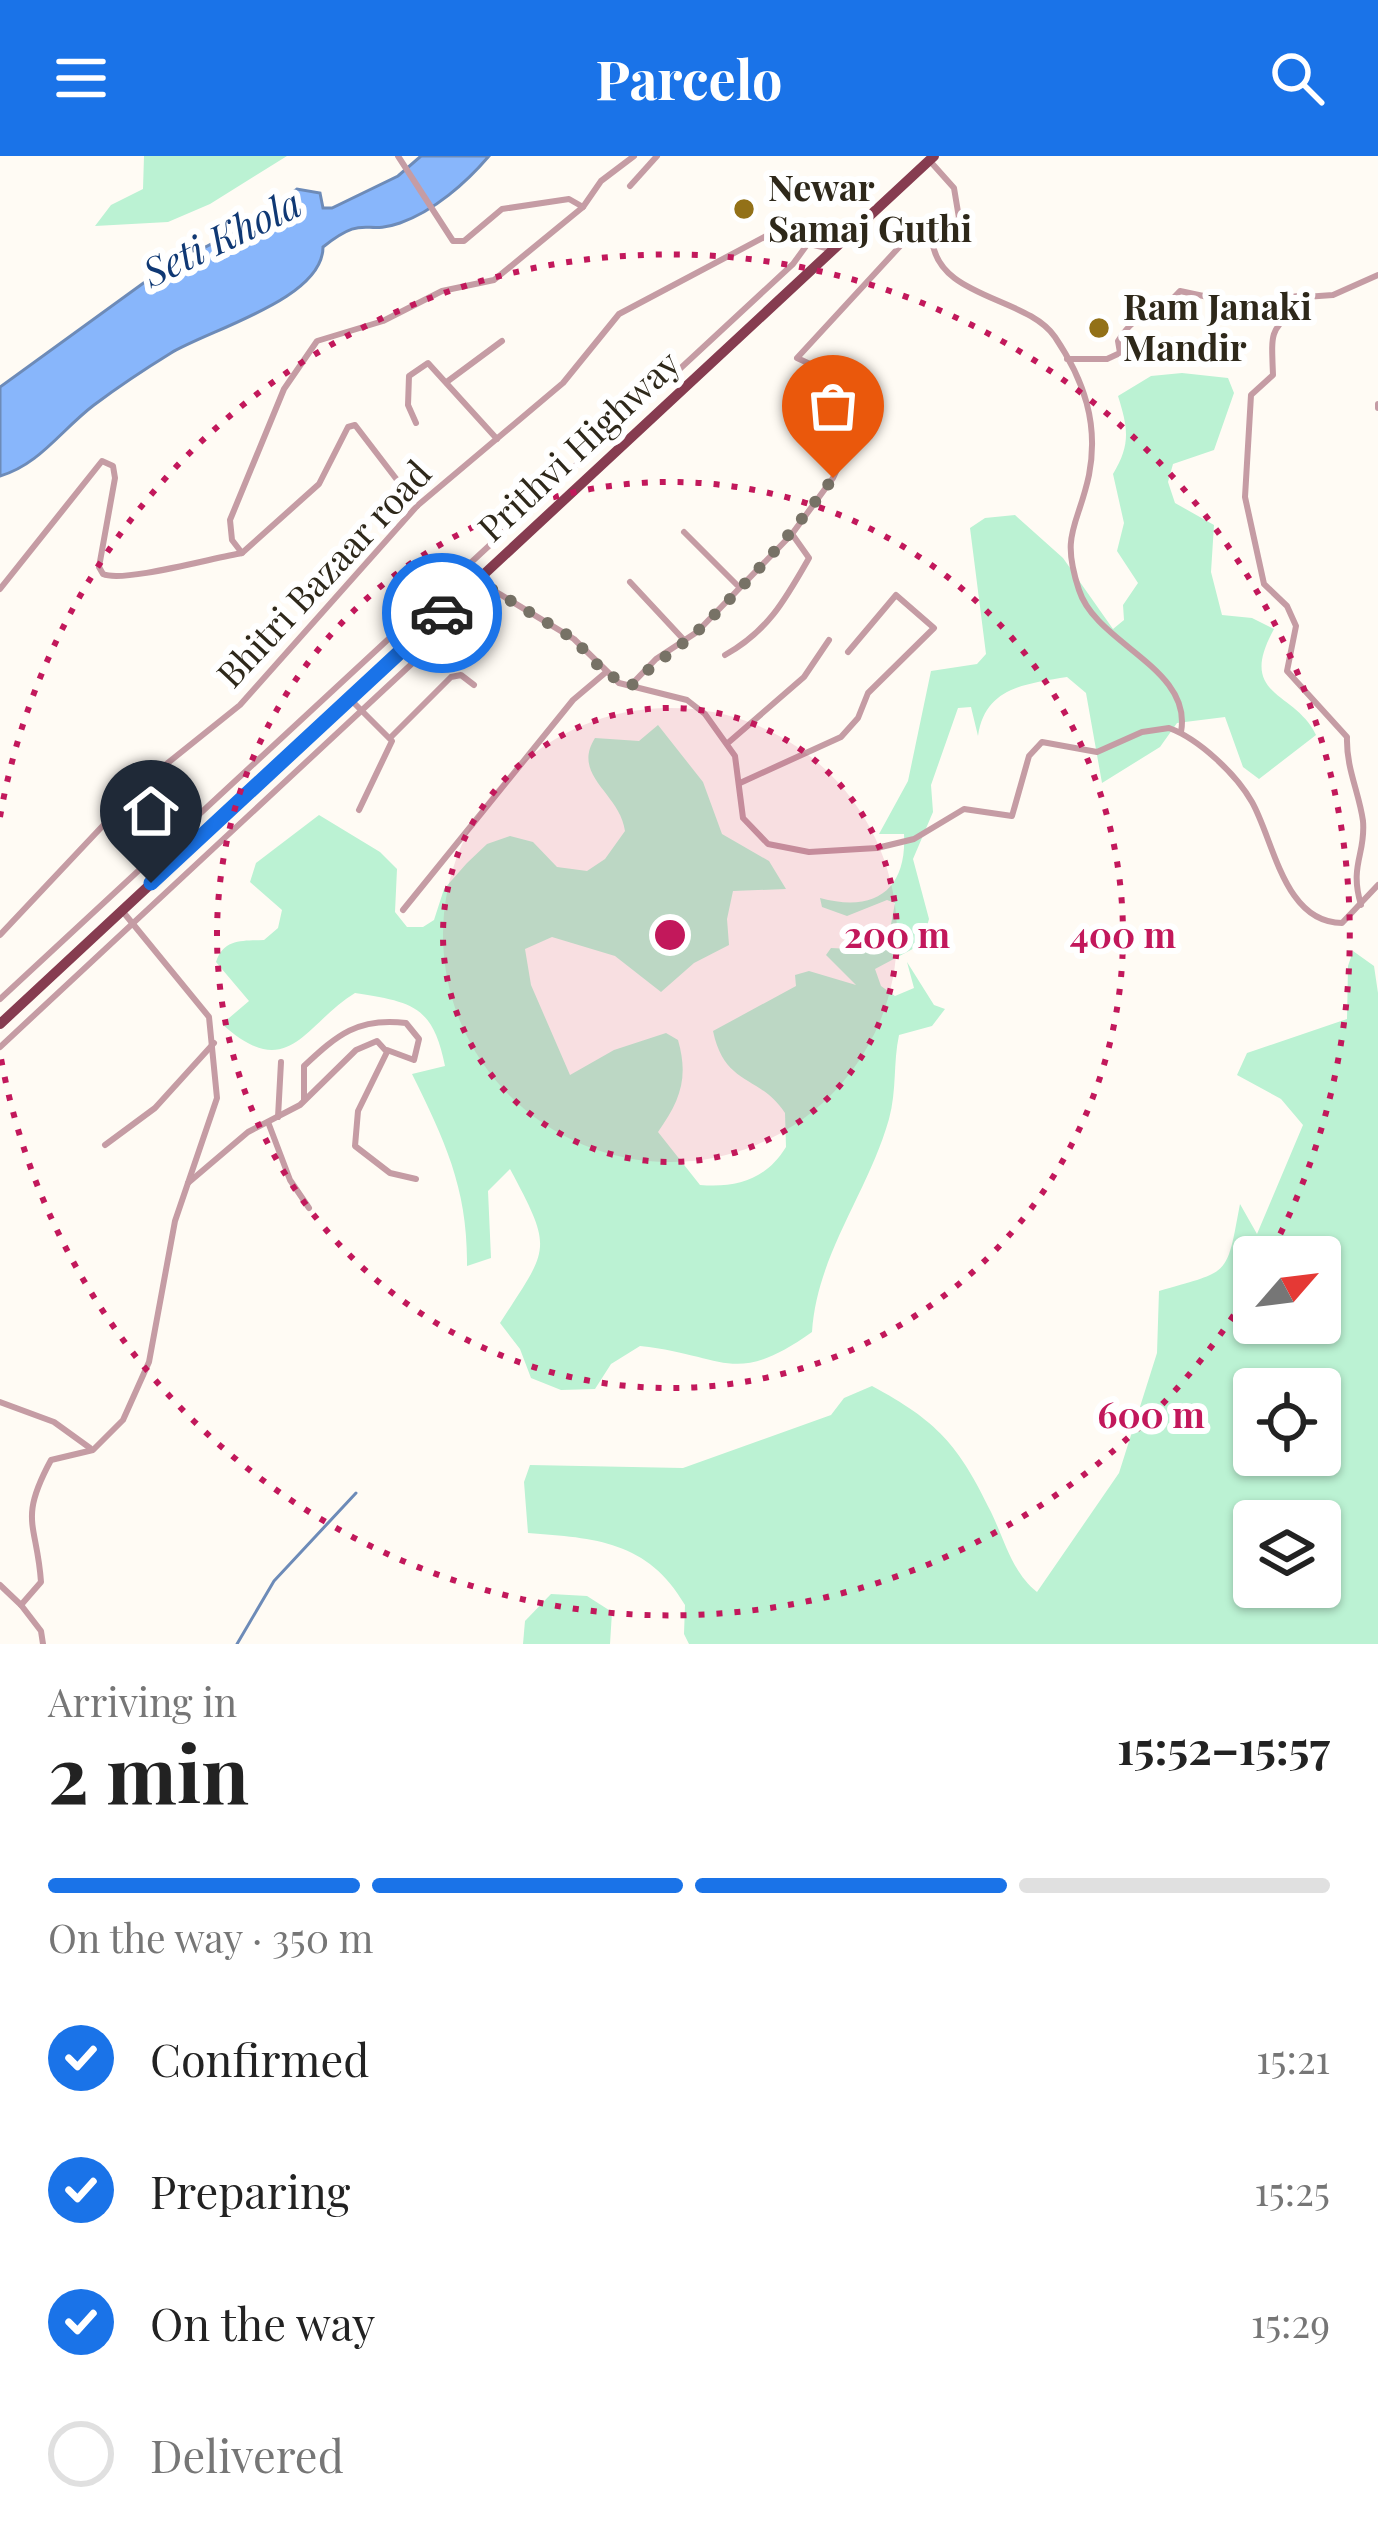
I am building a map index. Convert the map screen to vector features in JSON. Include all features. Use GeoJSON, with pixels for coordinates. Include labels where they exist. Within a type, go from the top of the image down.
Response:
{"type":"FeatureCollection","features":[{"type":"Feature","properties":{"kind":"highway","name":"Prithvi Highway"},"geometry":{"type":"LineString","coordinates":[[0,1024],[932,158]]}},
{"type":"Feature","properties":{"kind":"street"},"geometry":{"type":"LineString","coordinates":[[398,156],[453,241],[464,241],[502,209],[569,199],[583,207]]}},
{"type":"Feature","properties":{"kind":"street"},"geometry":{"type":"LineString","coordinates":[[242,553],[232,540],[230,520],[284,389],[307,352],[326,336],[383,321],[442,291],[494,280],[583,207],[601,181],[634,156]]}},
{"type":"Feature","properties":{"kind":"street"},"geometry":{"type":"LineString","coordinates":[[630,186],[657,156]]}},
{"type":"Feature","properties":{"kind":"street"},"geometry":{"type":"LineString","coordinates":[[631,686],[793,534],[833,478],[873,393],[797,358],[902,244],[932,238],[958,218],[959,200],[932,158]]}},
{"type":"Feature","properties":{"kind":"street","name":"Bhitri Bazaar road"},"geometry":{"type":"LineString","coordinates":[[0,935],[145,782],[240,704],[417,506],[563,382],[630,307],[770,234],[833,250]]}},
{"type":"Feature","properties":{"kind":"street"},"geometry":{"type":"LineString","coordinates":[[932,238],[933,252],[960,280],[1005,308],[1029,311],[1053,333],[1067,358],[1093,416],[1090,472],[1067,532],[1080,596],[1096,626],[1172,688],[1184,716],[1180,732]]}},
{"type":"Feature","properties":{"kind":"street"},"geometry":{"type":"LineString","coordinates":[[0,999],[737,310],[793,264],[808,242]]}},
{"type":"Feature","properties":{"kind":"street"},"geometry":{"type":"LineString","coordinates":[[1067,358],[1107,359],[1120,353],[1118,341],[1133,322],[1156,316],[1180,291],[1241,304],[1333,295],[1378,275]]}},
{"type":"Feature","properties":{"kind":"street"},"geometry":{"type":"LineString","coordinates":[[1309,296],[1272,332],[1267,350],[1273,374],[1251,394],[1245,497],[1264,584],[1294,616],[1287,671],[1346,737],[1346,766],[1364,829],[1353,877],[1361,905]]}},
{"type":"Feature","properties":{"kind":"street"},"geometry":{"type":"LineString","coordinates":[[448,381],[502,341]]}},
{"type":"Feature","properties":{"kind":"street"},"geometry":{"type":"LineString","coordinates":[[416,423],[406,389],[410,376],[428,363],[497,439]]}},
{"type":"Feature","properties":{"kind":"street"},"geometry":{"type":"LineString","coordinates":[[0,590],[102,461],[113,466],[115,478],[99,567],[103,574],[134,578],[163,566],[242,553],[319,484],[348,427],[355,425],[417,506]]}},
{"type":"Feature","properties":{"kind":"street"},"geometry":{"type":"LineString","coordinates":[[684,532],[738,586]]}},
{"type":"Feature","properties":{"kind":"street"},"geometry":{"type":"LineString","coordinates":[[725,655],[772,622],[809,557],[793,534]]}},
{"type":"Feature","properties":{"kind":"street"},"geometry":{"type":"LineString","coordinates":[[478,581],[574,639],[605,673],[631,686],[687,700],[729,742],[743,818],[768,844],[809,852],[877,848],[914,839],[964,809],[1012,816],[1029,756],[1042,742],[1087,752],[1155,728],[1180,732],[1251,800],[1282,877],[1301,904],[1333,923],[1350,918],[1378,885]]}},
{"type":"Feature","properties":{"kind":"street"},"geometry":{"type":"LineString","coordinates":[[629,582],[684,640]]}},
{"type":"Feature","properties":{"kind":"street"},"geometry":{"type":"LineString","coordinates":[[0,1047],[136,926],[490,591]]}},
{"type":"Feature","properties":{"kind":"street"},"geometry":{"type":"LineString","coordinates":[[740,783],[841,737],[858,718],[868,693],[934,628],[896,595],[848,652]]}},
{"type":"Feature","properties":{"kind":"street"},"geometry":{"type":"LineString","coordinates":[[729,742],[804,677],[829,640]]}},
{"type":"Feature","properties":{"kind":"street"},"geometry":{"type":"LineString","coordinates":[[403,910],[572,700],[605,673]]}},
{"type":"Feature","properties":{"kind":"street"},"geometry":{"type":"LineString","coordinates":[[359,810],[391,737],[452,677],[461,675],[473,685]]}},
{"type":"Feature","properties":{"kind":"street"},"geometry":{"type":"LineString","coordinates":[[350,699],[391,737]]}},
{"type":"Feature","properties":{"kind":"street"},"geometry":{"type":"LineString","coordinates":[[21,1605],[41,1582],[28,1524],[44,1472],[60,1455],[93,1450],[123,1420],[149,1362],[185,1185],[217,1098],[209,1017],[121,910]]}},
{"type":"Feature","properties":{"kind":"street"},"geometry":{"type":"LineString","coordinates":[[185,1185],[231,1144],[304,1100],[367,1043],[377,1041],[414,1060],[419,1039],[406,1023],[387,1021],[340,1032],[304,1066],[304,1100]]}},
{"type":"Feature","properties":{"kind":"street"},"geometry":{"type":"LineString","coordinates":[[105,1145],[155,1108],[214,1043]]}},
{"type":"Feature","properties":{"kind":"street"},"geometry":{"type":"LineString","coordinates":[[387,1050],[358,1112],[355,1146],[390,1173],[416,1179]]}},
{"type":"Feature","properties":{"kind":"street"},"geometry":{"type":"LineString","coordinates":[[278,1118],[281,1062]]}},
{"type":"Feature","properties":{"kind":"street"},"geometry":{"type":"LineString","coordinates":[[268,1123],[290,1180],[309,1208]]}},
{"type":"Feature","properties":{"kind":"street"},"geometry":{"type":"LineString","coordinates":[[0,1402],[54,1422],[93,1450]]}},
{"type":"Feature","properties":{"kind":"street"},"geometry":{"type":"LineString","coordinates":[[0,1586],[41,1631],[43,1644]]}},
{"type":"Feature","properties":{"kind":"green space"},"geometry":{"type":"Polygon","coordinates":[[[144,156],[287,156],[210,204],[168,222],[95,226],[111,205],[143,189],[144,156]]]}},
{"type":"Feature","properties":{"kind":"green space"},"geometry":{"type":"Polygon","coordinates":[[[1182,373],[1228,378],[1234,393],[1214,450],[1173,464],[1168,482],[1175,503],[1214,525],[1211,572],[1222,615],[1252,618],[1274,629],[1264,652],[1265,681],[1307,720],[1316,735],[1259,779],[1243,767],[1225,717],[1177,723],[1160,747],[1102,783],[1086,693],[1067,677],[1022,686],[998,698],[982,720],[978,736],[971,707],[958,708],[931,785],[933,812],[913,859],[929,919],[922,944],[875,969],[881,986],[895,996],[914,988],[907,962],[934,1005],[945,1009],[932,1026],[899,1035],[889,1119],[823,1276],[812,1332],[764,1359],[746,1363],[640,1346],[611,1364],[595,1389],[561,1390],[531,1378],[520,1349],[500,1323],[536,1262],[539,1234],[510,1169],[488,1191],[491,1258],[467,1266],[459,1189],[412,1074],[445,1066],[427,1019],[406,1004],[355,993],[295,1043],[280,1049],[245,1041],[222,1024],[249,1001],[216,962],[219,954],[235,942],[264,940],[278,928],[282,910],[250,882],[256,863],[319,815],[380,852],[397,869],[395,912],[407,927],[423,927],[434,920],[444,889],[467,863],[487,844],[510,836],[533,842],[557,867],[587,871],[605,859],[625,831],[589,763],[595,738],[639,741],[658,725],[703,782],[722,834],[769,861],[786,889],[733,891],[727,919],[729,945],[694,963],[661,992],[615,956],[552,937],[525,949],[531,985],[570,1075],[614,1050],[666,1033],[678,1040],[683,1066],[680,1089],[658,1132],[700,1185],[749,1180],[769,1167],[786,1147],[785,1113],[726,1062],[713,1031],[796,986],[795,975],[809,971],[856,985],[826,955],[831,948],[870,950],[889,935],[895,903],[887,900],[847,916],[822,907],[820,898],[840,902],[872,899],[884,893],[900,870],[904,834],[879,834],[908,781],[931,671],[977,664],[986,654],[970,528],[985,518],[1015,515],[1063,558],[1113,629],[1124,620],[1123,605],[1138,583],[1117,551],[1124,523],[1113,474],[1126,436],[1118,396],[1151,376],[1182,373]]]}},
{"type":"Feature","properties":{"kind":"green space"},"geometry":{"type":"Polygon","coordinates":[[[1353,951],[1374,966],[1378,993],[1378,1644],[689,1644],[684,1634],[685,1605],[654,1567],[637,1555],[597,1541],[528,1533],[524,1482],[530,1465],[683,1468],[831,1415],[844,1398],[872,1386],[914,1411],[944,1437],[979,1489],[1015,1566],[1037,1592],[1119,1473],[1157,1353],[1159,1291],[1213,1274],[1227,1259],[1233,1241],[1233,1344],[1341,1344],[1341,1236],[1234,1236],[1240,1204],[1257,1234],[1303,1125],[1281,1099],[1237,1075],[1247,1053],[1347,1019],[1348,966],[1353,951]]]}},
{"type":"Feature","properties":{"kind":"green space"},"geometry":{"type":"Polygon","coordinates":[[[551,1594],[587,1596],[612,1612],[610,1644],[523,1644],[525,1621],[551,1594]]]}},
{"type":"Feature","properties":{"kind":"water"},"geometry":{"type":"Polygon","coordinates":[[[421,156],[489,156],[460,186],[425,211],[400,223],[357,228],[337,237],[323,247],[318,266],[305,282],[285,297],[161,359],[94,405],[26,464],[0,476],[0,387],[160,271],[251,223],[297,189],[320,193],[323,208],[332,208],[398,176],[421,156]]]}},
{"type":"Feature","properties":{"kind":"waterway"},"geometry":{"type":"LineString","coordinates":[[237,1644],[274,1581],[356,1493]]}},
{"type":"Feature","properties":{"kind":"way so far"},"geometry":{"type":"LineString","coordinates":[[442,613],[478,581],[574,639],[605,673],[631,686],[656,659],[697,632],[735,588],[793,534],[833,478]]}},
{"type":"Feature","properties":{"kind":"place","name":"Newar Samaj Guthi"},"geometry":{"type":"Point","coordinates":[744,209]}},
{"type":"Feature","properties":{"kind":"place","name":"Ram Janaki Mandir"},"geometry":{"type":"Point","coordinates":[1099,328]}},
{"type":"Feature","properties":{"kind":"route"},"geometry":{"type":"LineString","coordinates":[[151,883],[442,613]]}},
{"type":"Feature","properties":{"kind":"water label","name":"Seti Khola"},"geometry":{"type":"Point","coordinates":[222,238]}}]}
